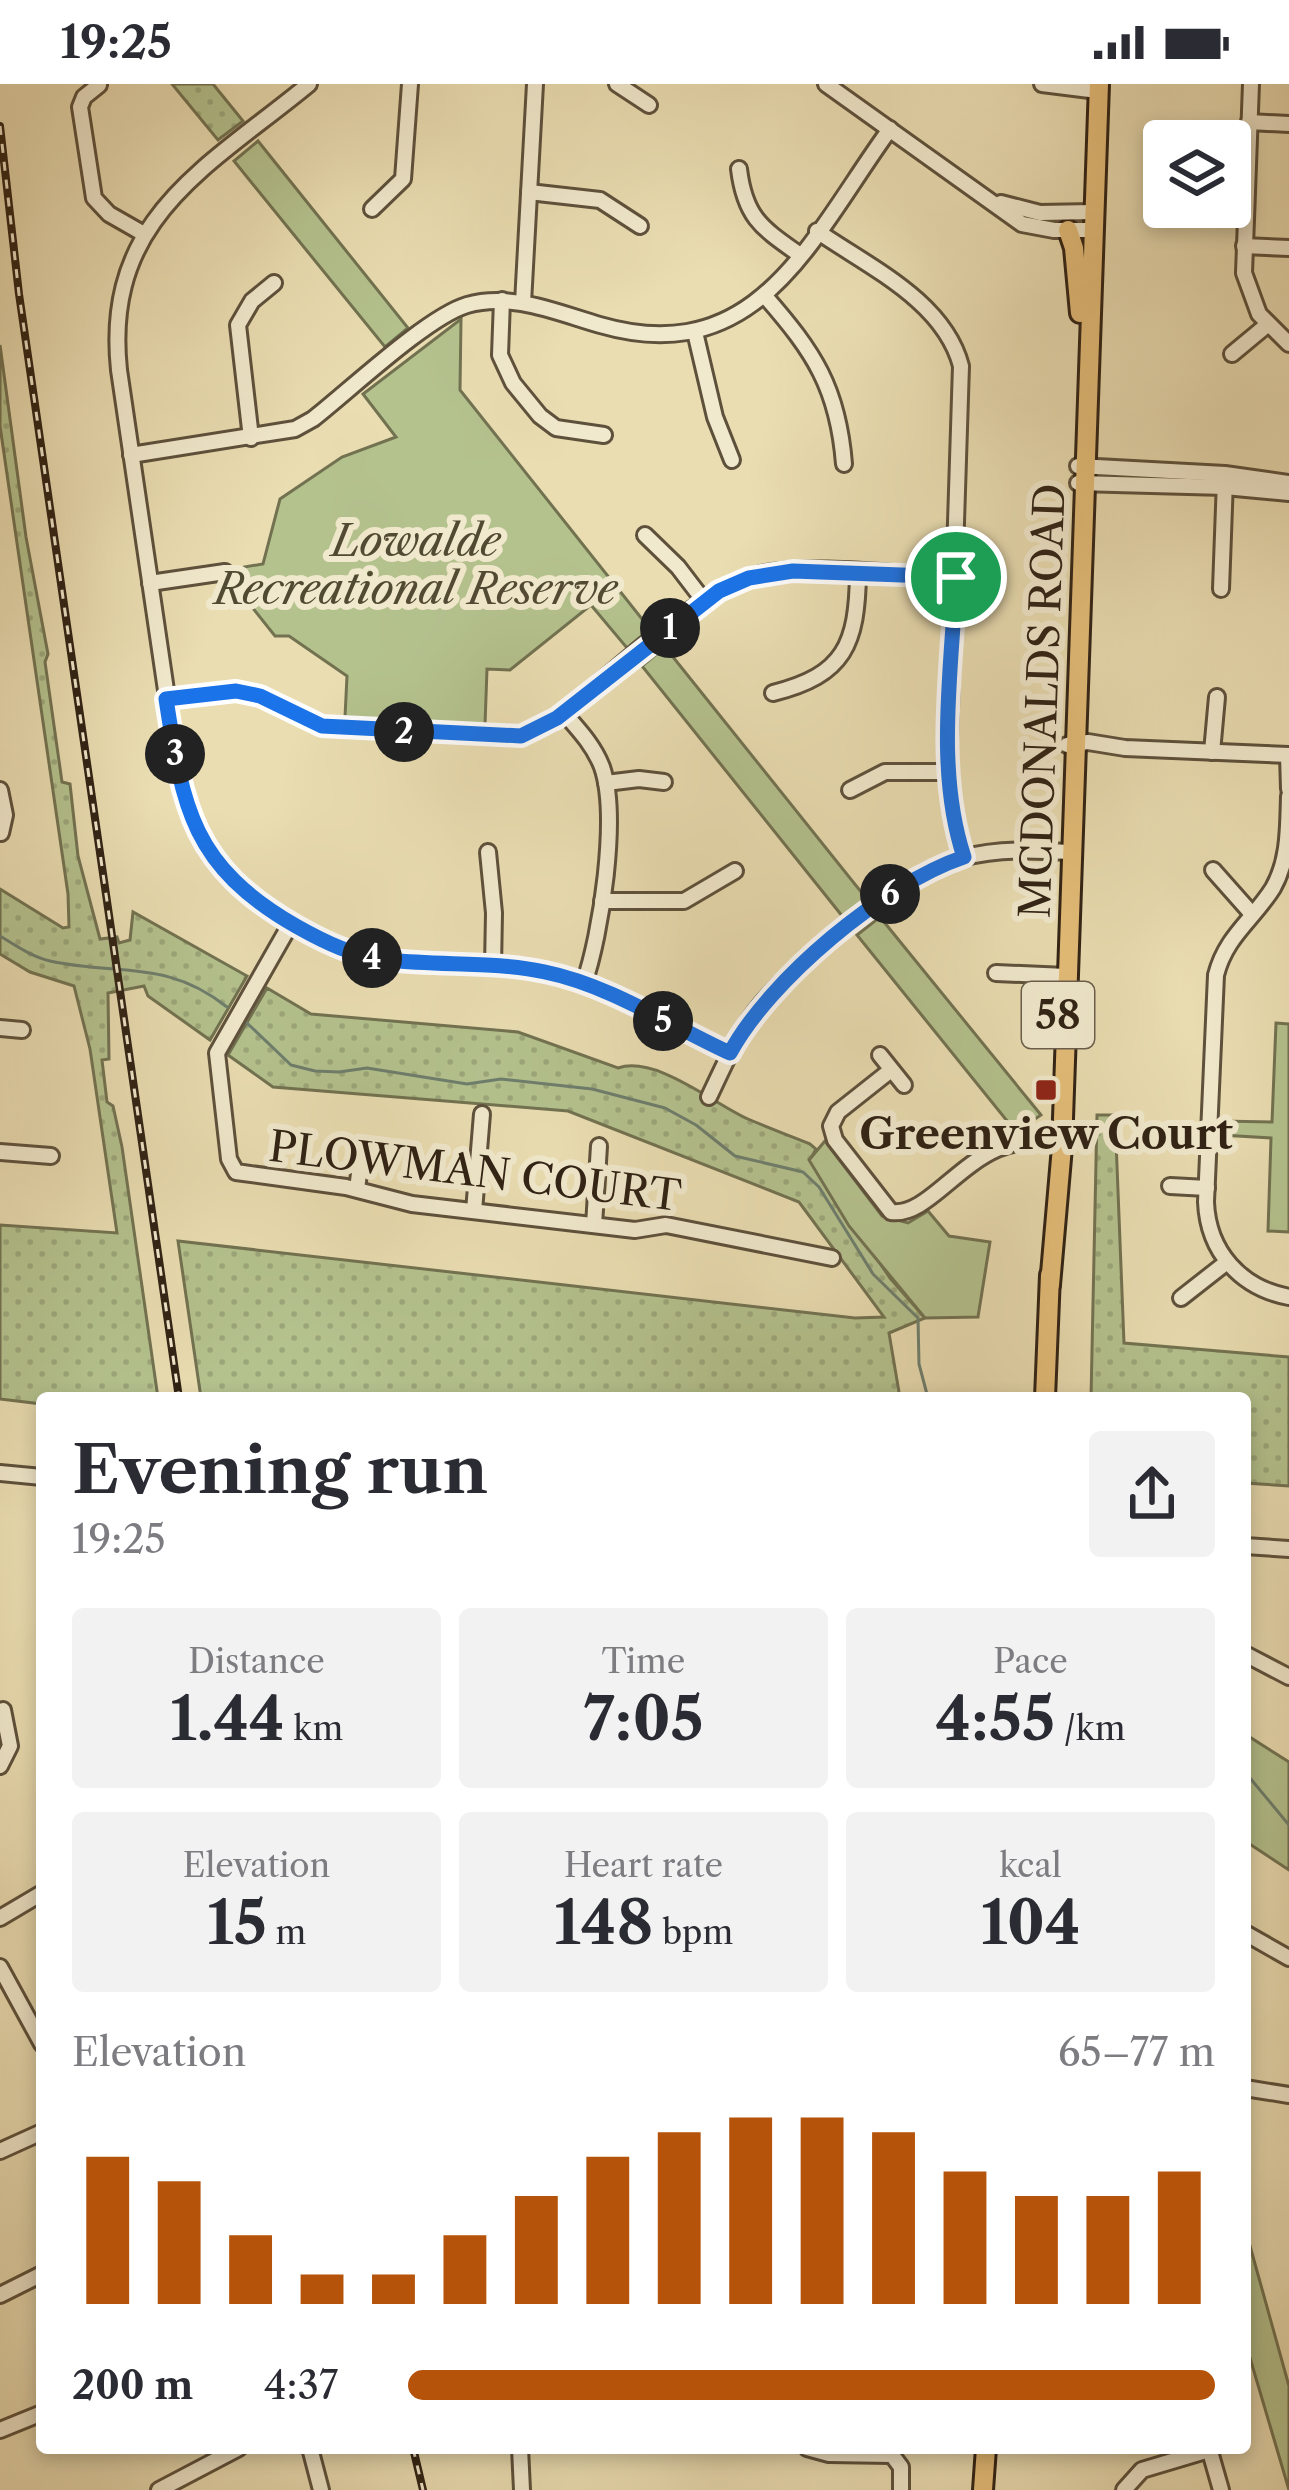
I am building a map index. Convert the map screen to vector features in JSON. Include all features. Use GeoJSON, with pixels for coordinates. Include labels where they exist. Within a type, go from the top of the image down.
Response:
{"type":"FeatureCollection","features":[{"type":"Feature","properties":{"kind":"main road","name":"MCDONALDS ROAD"},"geometry":{"type":"LineString","coordinates":[[1046,1392],[1098,87]]}},
{"type":"Feature","properties":{"kind":"main road"},"geometry":{"type":"LineString","coordinates":[[1068,230],[1074,248],[1085,366]]}},
{"type":"Feature","properties":{"kind":"main road","name":"MCDONALDS ROAD"},"geometry":{"type":"LineString","coordinates":[[1083,475],[1088,335]]}},
{"type":"Feature","properties":{"kind":"main road"},"geometry":{"type":"LineString","coordinates":[[983,2454],[983,2486]]}},
{"type":"Feature","properties":{"kind":"street"},"geometry":{"type":"LineString","coordinates":[[309,84],[176,192],[144,234],[126,272],[117,316],[117,352],[166,699],[181,788],[198,834],[234,883],[291,923],[358,955],[546,972],[584,983],[730,1053]]}},
{"type":"Feature","properties":{"kind":"street"},"geometry":{"type":"LineString","coordinates":[[372,209],[403,179],[410,84]]}},
{"type":"Feature","properties":{"kind":"street"},"geometry":{"type":"LineString","coordinates":[[524,303],[535,84]]}},
{"type":"Feature","properties":{"kind":"street"},"geometry":{"type":"LineString","coordinates":[[617,84],[649,105]]}},
{"type":"Feature","properties":{"kind":"street"},"geometry":{"type":"LineString","coordinates":[[1042,84],[1098,87]]}},
{"type":"Feature","properties":{"kind":"street"},"geometry":{"type":"LineString","coordinates":[[1249,120],[1251,84]]}},
{"type":"Feature","properties":{"kind":"street"},"geometry":{"type":"LineString","coordinates":[[99,85],[83,97],[80,107],[92,192],[103,209],[144,234]]}},
{"type":"Feature","properties":{"kind":"street"},"geometry":{"type":"LineString","coordinates":[[836,87],[1022,224],[1068,230],[1093,221]]}},
{"type":"Feature","properties":{"kind":"street"},"geometry":{"type":"LineString","coordinates":[[1251,122],[1289,124]]}},
{"type":"Feature","properties":{"kind":"street"},"geometry":{"type":"LineString","coordinates":[[131,455],[284,433],[313,419],[453,310],[502,300],[621,332],[667,336],[695,332],[737,316],[766,296],[890,129]]}},
{"type":"Feature","properties":{"kind":"street"},"geometry":{"type":"LineString","coordinates":[[739,170],[744,202],[754,219],[800,254]]}},
{"type":"Feature","properties":{"kind":"street"},"geometry":{"type":"LineString","coordinates":[[529,192],[600,200],[640,226]]}},
{"type":"Feature","properties":{"kind":"street"},"geometry":{"type":"LineString","coordinates":[[985,196],[1025,211],[1093,221]]}},
{"type":"Feature","properties":{"kind":"street"},"geometry":{"type":"LineString","coordinates":[[1245,228],[1249,294],[1267,325],[1289,344]]}},
{"type":"Feature","properties":{"kind":"street"},"geometry":{"type":"LineString","coordinates":[[817,231],[932,312],[958,354],[963,389],[948,772],[964,857]]}},
{"type":"Feature","properties":{"kind":"street"},"geometry":{"type":"LineString","coordinates":[[1244,246],[1289,248]]}},
{"type":"Feature","properties":{"kind":"street"},"geometry":{"type":"LineString","coordinates":[[251,438],[238,325],[252,301],[274,283]]}},
{"type":"Feature","properties":{"kind":"street"},"geometry":{"type":"LineString","coordinates":[[766,296],[802,338],[826,377],[836,407],[844,464]]}},
{"type":"Feature","properties":{"kind":"street"},"geometry":{"type":"LineString","coordinates":[[502,300],[500,355],[513,383],[556,428],[604,435]]}},
{"type":"Feature","properties":{"kind":"street"},"geometry":{"type":"LineString","coordinates":[[1232,354],[1267,325]]}},
{"type":"Feature","properties":{"kind":"street"},"geometry":{"type":"LineString","coordinates":[[695,332],[715,417],[732,460]]}},
{"type":"Feature","properties":{"kind":"street"},"geometry":{"type":"LineString","coordinates":[[1083,475],[1289,483]]}},
{"type":"Feature","properties":{"kind":"street"},"geometry":{"type":"LineString","coordinates":[[1225,480],[1289,493]]}},
{"type":"Feature","properties":{"kind":"street"},"geometry":{"type":"LineString","coordinates":[[1221,589],[1225,480]]}},
{"type":"Feature","properties":{"kind":"street"},"geometry":{"type":"LineString","coordinates":[[645,535],[678,566],[704,601]]}},
{"type":"Feature","properties":{"kind":"street"},"geometry":{"type":"LineString","coordinates":[[166,699],[236,691],[260,696],[322,726],[511,737],[542,729],[704,601],[734,583],[793,571],[956,577]]}},
{"type":"Feature","properties":{"kind":"street"},"geometry":{"type":"LineString","coordinates":[[150,583],[225,572]]}},
{"type":"Feature","properties":{"kind":"street"},"geometry":{"type":"LineString","coordinates":[[772,693],[820,677],[844,652],[854,628],[858,573]]}},
{"type":"Feature","properties":{"kind":"street"},"geometry":{"type":"LineString","coordinates":[[1212,752],[1217,697]]}},
{"type":"Feature","properties":{"kind":"street"},"geometry":{"type":"LineString","coordinates":[[565,713],[593,749],[606,784],[598,942],[584,983]]}},
{"type":"Feature","properties":{"kind":"street"},"geometry":{"type":"LineString","coordinates":[[1073,745],[1288,755],[1282,867],[1271,891],[1228,942],[1216,975],[1207,1188],[1210,1229],[1227,1262],[1255,1286],[1289,1297]]}},
{"type":"Feature","properties":{"kind":"street"},"geometry":{"type":"LineString","coordinates":[[850,790],[885,772],[948,772]]}},
{"type":"Feature","properties":{"kind":"street"},"geometry":{"type":"LineString","coordinates":[[606,784],[639,779],[664,782]]}},
{"type":"Feature","properties":{"kind":"street"},"geometry":{"type":"LineString","coordinates":[[0,790],[5,815],[1,833]]}},
{"type":"Feature","properties":{"kind":"street"},"geometry":{"type":"LineString","coordinates":[[709,1097],[761,1005],[814,954],[899,887],[964,857],[1012,851],[1067,852]]}},
{"type":"Feature","properties":{"kind":"street"},"geometry":{"type":"LineString","coordinates":[[488,852],[493,967]]}},
{"type":"Feature","properties":{"kind":"street"},"geometry":{"type":"LineString","coordinates":[[1213,870],[1252,914]]}},
{"type":"Feature","properties":{"kind":"street"},"geometry":{"type":"LineString","coordinates":[[602,901],[684,902],[735,871]]}},
{"type":"Feature","properties":{"kind":"street","name":"PLOWMAN COURT"},"geometry":{"type":"LineString","coordinates":[[291,923],[218,1053],[234,1169],[244,1175],[357,1190],[396,1202],[635,1230],[665,1225],[832,1258]]}},
{"type":"Feature","properties":{"kind":"street"},"geometry":{"type":"LineString","coordinates":[[996,973],[1062,976]]}},
{"type":"Feature","properties":{"kind":"street"},"geometry":{"type":"LineString","coordinates":[[0,1028],[22,1030]]}},
{"type":"Feature","properties":{"kind":"street"},"geometry":{"type":"LineString","coordinates":[[880,1054],[904,1085]]}},
{"type":"Feature","properties":{"kind":"street"},"geometry":{"type":"LineString","coordinates":[[891,1070],[838,1112],[830,1126],[835,1140],[891,1212],[909,1211],[981,1155],[1018,1144],[1055,1146]]}},
{"type":"Feature","properties":{"kind":"street"},"geometry":{"type":"LineString","coordinates":[[474,1211],[482,1114]]}},
{"type":"Feature","properties":{"kind":"street"},"geometry":{"type":"LineString","coordinates":[[594,1225],[599,1146]]}},
{"type":"Feature","properties":{"kind":"street"},"geometry":{"type":"LineString","coordinates":[[357,1190],[362,1150]]}},
{"type":"Feature","properties":{"kind":"street"},"geometry":{"type":"LineString","coordinates":[[0,1152],[51,1156]]}},
{"type":"Feature","properties":{"kind":"street"},"geometry":{"type":"LineString","coordinates":[[1170,1186],[1207,1188]]}},
{"type":"Feature","properties":{"kind":"street"},"geometry":{"type":"LineString","coordinates":[[1181,1298],[1227,1262]]}},
{"type":"Feature","properties":{"kind":"street"},"geometry":{"type":"LineString","coordinates":[[0,1473],[36,1476]]}},
{"type":"Feature","properties":{"kind":"street"},"geometry":{"type":"LineString","coordinates":[[1251,1546],[1289,1549]]}},
{"type":"Feature","properties":{"kind":"street"},"geometry":{"type":"LineString","coordinates":[[1251,1657],[1289,1677]]}},
{"type":"Feature","properties":{"kind":"street"},"geometry":{"type":"LineString","coordinates":[[0,1766],[10,1746],[3,1710]]}},
{"type":"Feature","properties":{"kind":"street"},"geometry":{"type":"LineString","coordinates":[[0,1918],[36,1897]]}},
{"type":"Feature","properties":{"kind":"street"},"geometry":{"type":"LineString","coordinates":[[1251,1937],[1289,1958]]}},
{"type":"Feature","properties":{"kind":"street"},"geometry":{"type":"LineString","coordinates":[[0,1967],[36,2030]]}},
{"type":"Feature","properties":{"kind":"street"},"geometry":{"type":"LineString","coordinates":[[1251,2088],[1289,2091]]}},
{"type":"Feature","properties":{"kind":"street"},"geometry":{"type":"LineString","coordinates":[[0,2151],[36,2133]]}},
{"type":"Feature","properties":{"kind":"street"},"geometry":{"type":"LineString","coordinates":[[0,2295],[36,2277]]}},
{"type":"Feature","properties":{"kind":"street"},"geometry":{"type":"LineString","coordinates":[[0,2429],[36,2415]]}},
{"type":"Feature","properties":{"kind":"street"},"geometry":{"type":"LineString","coordinates":[[159,2490],[228,2454]]}},
{"type":"Feature","properties":{"kind":"street"},"geometry":{"type":"LineString","coordinates":[[312,2454],[321,2490]]}},
{"type":"Feature","properties":{"kind":"street"},"geometry":{"type":"LineString","coordinates":[[520,2454],[522,2490]]}},
{"type":"Feature","properties":{"kind":"street"},"geometry":{"type":"LineString","coordinates":[[885,2454],[896,2458],[901,2467],[901,2490]]}},
{"type":"Feature","properties":{"kind":"street"},"geometry":{"type":"LineString","coordinates":[[1124,2490],[1142,2470],[1193,2454]]}},
{"type":"Feature","properties":{"kind":"street"},"geometry":{"type":"LineString","coordinates":[[1210,2454],[1221,2490]]}},
{"type":"Feature","properties":{"kind":"green space"},"geometry":{"type":"Polygon","coordinates":[[[172,84],[213,84],[243,121],[218,140],[172,84]]]}},
{"type":"Feature","properties":{"kind":"green space"},"geometry":{"type":"Polygon","coordinates":[[[258,141],[408,328],[385,347],[234,161],[258,141]]]}},
{"type":"Feature","properties":{"kind":"green space","name":"Lowalde Recreational Reserve"},"geometry":{"type":"Polygon","coordinates":[[[461,319],[460,390],[650,629],[627,648],[591,605],[510,670],[487,669],[485,725],[345,717],[347,676],[289,636],[275,636],[236,587],[244,567],[263,564],[280,499],[342,457],[396,437],[363,394],[461,319]]]}},
{"type":"Feature","properties":{"kind":"green space"},"geometry":{"type":"Polygon","coordinates":[[[0,345],[26,537],[48,654],[45,662],[62,782],[70,784],[78,856],[100,939],[130,940],[133,912],[247,976],[210,1040],[148,996],[144,986],[108,993],[109,1059],[102,1060],[107,1102],[113,1106],[122,1147],[157,1392],[36,1392],[36,1403],[0,1399],[0,1225],[117,1233],[90,1049],[74,986],[30,972],[0,954],[0,889],[63,928],[69,927],[0,426],[0,345]]]}},
{"type":"Feature","properties":{"kind":"green space"},"geometry":{"type":"Polygon","coordinates":[[[665,647],[866,898],[843,917],[642,666],[665,647]]]}},
{"type":"Feature","properties":{"kind":"green space"},"geometry":{"type":"Polygon","coordinates":[[[880,917],[1041,1115],[1016,1132],[857,935],[880,917]]]}},
{"type":"Feature","properties":{"kind":"green space"},"geometry":{"type":"Polygon","coordinates":[[[267,988],[311,1014],[518,1032],[618,1068],[650,1068],[748,1119],[810,1144],[816,1149],[810,1160],[890,1278],[925,1318],[889,1333],[899,1392],[200,1392],[178,1241],[855,1318],[884,1317],[799,1202],[568,1111],[273,1087],[228,1055],[267,988]]]}},
{"type":"Feature","properties":{"kind":"green space"},"geometry":{"type":"Polygon","coordinates":[[[1276,1023],[1289,1024],[1289,1232],[1268,1231],[1271,1138],[1221,1135],[1221,1121],[1272,1122],[1276,1023]]]}},
{"type":"Feature","properties":{"kind":"green space"},"geometry":{"type":"Polygon","coordinates":[[[1097,1115],[1115,1115],[1124,1343],[1289,1357],[1289,1486],[1251,1483],[1251,1392],[1091,1392],[1097,1115]]]}},
{"type":"Feature","properties":{"kind":"green space"},"geometry":{"type":"Polygon","coordinates":[[[825,1141],[882,1216],[908,1223],[928,1211],[949,1236],[990,1242],[978,1317],[925,1318],[849,1226],[809,1160],[825,1141]]]}},
{"type":"Feature","properties":{"kind":"green space"},"geometry":{"type":"Polygon","coordinates":[[[1251,1738],[1289,1762],[1289,1870],[1251,1845],[1251,1738]]]}},
{"type":"Feature","properties":{"kind":"green space"},"geometry":{"type":"Polygon","coordinates":[[[1251,2250],[1289,2386],[1289,2490],[1251,2361],[1251,2250]]]}},
{"type":"Feature","properties":{"kind":"waterway"},"geometry":{"type":"LineString","coordinates":[[0,936],[50,961],[163,975],[227,1007]]}},
{"type":"Feature","properties":{"kind":"waterway"},"geometry":{"type":"LineString","coordinates":[[247,1023],[291,1065],[339,1072],[367,1068],[467,1084],[501,1079],[592,1089],[665,1108],[735,1156],[803,1172],[819,1187],[873,1274],[918,1318],[919,1364],[926,1392]]}},
{"type":"Feature","properties":{"kind":"waterway"},"geometry":{"type":"LineString","coordinates":[[1251,1779],[1289,1825]]}},
{"type":"Feature","properties":{"kind":"railway"},"geometry":{"type":"LineString","coordinates":[[0,126],[19,294],[178,1392]]}},
{"type":"Feature","properties":{"kind":"railway"},"geometry":{"type":"LineString","coordinates":[[414,2454],[423,2490]]}},
{"type":"Feature","properties":{"kind":"place","name":"Greenview Court"},"geometry":{"type":"Point","coordinates":[1046,1090]}},
{"type":"Feature","properties":{"kind":"route"},"geometry":{"type":"LineString","coordinates":[[793,571],[956,577],[948,772],[964,857],[899,887],[814,954],[749,1019],[730,1053],[561,976],[527,969],[389,960],[358,955],[324,941],[234,883],[198,834],[184,799],[166,699],[236,691],[260,696],[322,726],[521,736],[551,723],[704,601],[734,583],[793,571]]}}]}
